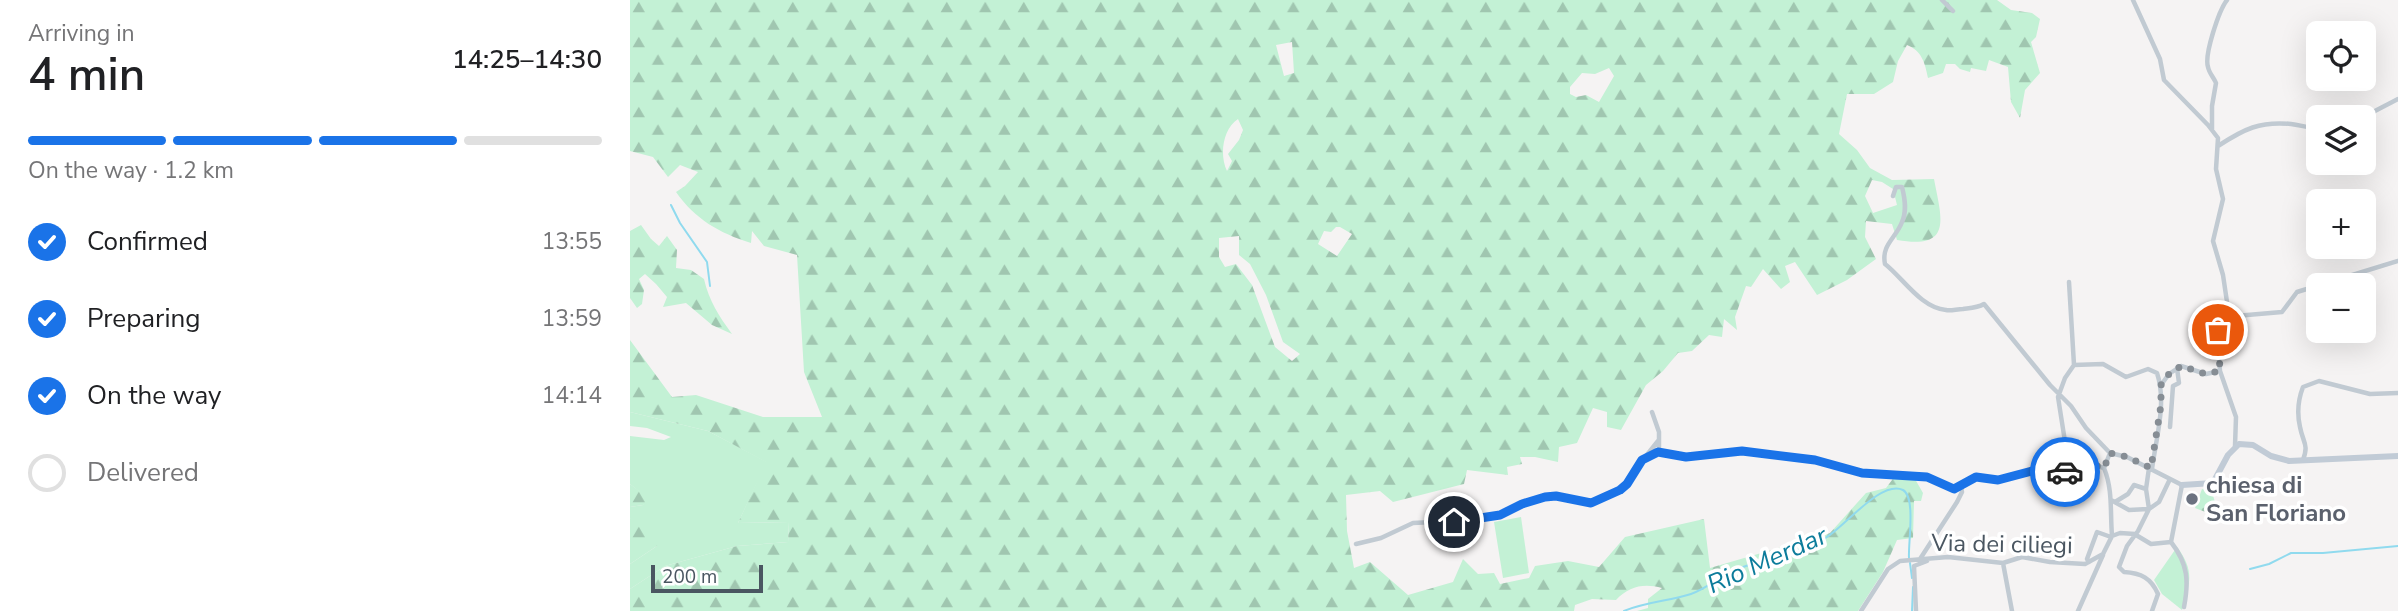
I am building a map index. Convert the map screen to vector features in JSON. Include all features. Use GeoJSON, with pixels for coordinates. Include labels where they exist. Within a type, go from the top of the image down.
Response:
{"type":"FeatureCollection","features":[{"type":"Feature","properties":{"kind":"street"},"geometry":{"type":"LineString","coordinates":[[1942,0],[1953,11],[1948,0]]}},
{"type":"Feature","properties":{"kind":"street"},"geometry":{"type":"LineString","coordinates":[[1893,196],[1896,187],[1902,187],[1905,212],[1900,227],[1885,249],[1885,264],[1920,297],[1934,307],[1945,310],[1984,304],[2071,405],[2086,428],[2110,453],[2127,457],[2182,485],[2213,483],[2235,446],[2236,417],[2220,371],[2217,336],[2227,302],[2213,241],[2223,199],[2216,169],[2218,138],[2164,80],[2160,60],[2133,0]]}},
{"type":"Feature","properties":{"kind":"street"},"geometry":{"type":"LineString","coordinates":[[2212,129],[2216,83],[2207,64],[2219,11],[2225,3],[2217,0]]}},
{"type":"Feature","properties":{"kind":"street"},"geometry":{"type":"LineString","coordinates":[[2376,110],[2398,99]]}},
{"type":"Feature","properties":{"kind":"street"},"geometry":{"type":"LineString","coordinates":[[2218,146],[2259,124],[2306,127]]}},
{"type":"Feature","properties":{"kind":"street"},"geometry":{"type":"LineString","coordinates":[[2223,317],[2282,312],[2297,292],[2398,261]]}},
{"type":"Feature","properties":{"kind":"street"},"geometry":{"type":"LineString","coordinates":[[2069,282],[2074,366],[2059,393],[2066,448],[2077,461],[2104,468]]}},
{"type":"Feature","properties":{"kind":"street"},"geometry":{"type":"LineString","coordinates":[[2074,366],[2103,364],[2126,377],[2151,369],[2157,373],[2161,385],[2161,405],[2146,489],[2149,509]]}},
{"type":"Feature","properties":{"kind":"street"},"geometry":{"type":"LineString","coordinates":[[2161,385],[2177,368],[2188,366],[2206,374],[2220,371]]}},
{"type":"Feature","properties":{"kind":"street"},"geometry":{"type":"LineString","coordinates":[[2170,427],[2173,386],[2179,383],[2177,368]]}},
{"type":"Feature","properties":{"kind":"street"},"geometry":{"type":"LineString","coordinates":[[2303,460],[2307,448],[2299,424],[2298,411],[2303,387],[2319,381],[2370,394],[2398,393]]}},
{"type":"Feature","properties":{"kind":"street"},"geometry":{"type":"LineString","coordinates":[[1652,411],[1659,432],[1658,452]]}},
{"type":"Feature","properties":{"kind":"street"},"geometry":{"type":"LineString","coordinates":[[1356,544],[1381,538],[1413,523],[1454,522],[1500,515],[1545,497],[1556,496],[1591,503],[1627,484],[1658,440]]}},
{"type":"Feature","properties":{"kind":"street"},"geometry":{"type":"LineString","coordinates":[[2235,446],[2253,445],[2281,461],[2398,456]]}},
{"type":"Feature","properties":{"kind":"street"},"geometry":{"type":"LineString","coordinates":[[1642,460],[1658,452],[1686,457],[1742,451],[1815,460],[1862,473],[1927,477],[1951,488],[1976,477],[1998,480],[2041,470],[2060,473],[2070,470],[2077,461]]}},
{"type":"Feature","properties":{"kind":"street"},"geometry":{"type":"LineString","coordinates":[[2110,453],[2104,468],[2113,501],[2109,513],[2111,537],[2120,533],[2136,534],[2151,544],[2171,542]]}},
{"type":"Feature","properties":{"kind":"street"},"geometry":{"type":"LineString","coordinates":[[2152,611],[2158,594],[2152,584],[2140,574],[2120,570],[2127,547],[2149,509],[2159,502],[2170,479]]}},
{"type":"Feature","properties":{"kind":"street"},"geometry":{"type":"LineString","coordinates":[[1917,560],[1957,502],[1962,492],[1961,485]]}},
{"type":"Feature","properties":{"kind":"street"},"geometry":{"type":"LineString","coordinates":[[2113,501],[2128,494],[2134,485],[2146,489]]}},
{"type":"Feature","properties":{"kind":"street"},"geometry":{"type":"LineString","coordinates":[[2182,485],[2171,542],[2188,575],[2183,610]]}},
{"type":"Feature","properties":{"kind":"street"},"geometry":{"type":"LineString","coordinates":[[2113,501],[2129,510],[2149,509]]}},
{"type":"Feature","properties":{"kind":"street","name":"Via dei ciliegi"},"geometry":{"type":"LineString","coordinates":[[1861,611],[1888,569],[1896,562],[1958,557],[2003,563],[2022,558],[2055,563],[2089,562],[2103,554],[2111,537],[2097,532],[2087,559],[2089,562]]}},
{"type":"Feature","properties":{"kind":"street"},"geometry":{"type":"LineString","coordinates":[[1916,611],[1917,582],[1914,566],[1932,559],[1924,550]]}},
{"type":"Feature","properties":{"kind":"street"},"geometry":{"type":"LineString","coordinates":[[2078,611],[2103,554]]}},
{"type":"Feature","properties":{"kind":"street"},"geometry":{"type":"LineString","coordinates":[[2003,563],[2012,611]]}},
{"type":"Feature","properties":{"kind":"green space"},"geometry":{"type":"Polygon","coordinates":[[[630,0],[1997,0],[2011,10],[2032,13],[2040,19],[2036,37],[2031,42],[2040,73],[2025,90],[2020,118],[2011,102],[2008,67],[1989,60],[1986,71],[1971,68],[1970,72],[1955,64],[1946,64],[1943,73],[1928,78],[1922,58],[1907,45],[1898,61],[1893,82],[1874,94],[1847,94],[1839,134],[1857,150],[1870,168],[1892,180],[1934,179],[1940,218],[1940,228],[1936,235],[1928,240],[1915,242],[1897,240],[1892,224],[1866,221],[1865,237],[1876,259],[1847,280],[1817,295],[1795,262],[1785,266],[1790,282],[1781,289],[1763,269],[1751,287],[1746,286],[1735,317],[1737,330],[1724,319],[1722,337],[1709,335],[1692,351],[1678,353],[1663,371],[1646,385],[1621,430],[1607,427],[1607,412],[1593,408],[1577,443],[1559,447],[1558,462],[1520,457],[1522,464],[1507,467],[1508,475],[1467,470],[1464,484],[1393,502],[1380,491],[1346,495],[1347,531],[1354,568],[1370,562],[1408,595],[1453,582],[1463,559],[1478,574],[1494,573],[1500,584],[1529,578],[1535,566],[1568,561],[1599,567],[1625,537],[1704,519],[1710,568],[1830,533],[1866,493],[1886,488],[1895,476],[1915,479],[1923,493],[1921,501],[1914,501],[1913,538],[1897,540],[1883,572],[1858,611],[1637,611],[1648,608],[1648,599],[1662,588],[1649,586],[1632,589],[1616,600],[1592,599],[1575,605],[1574,611],[630,611],[630,589],[665,566],[737,546],[788,542],[789,522],[738,523],[766,462],[708,431],[630,412],[630,340],[672,397],[696,395],[763,417],[822,417],[804,372],[797,255],[764,246],[752,231],[751,243],[728,235],[709,224],[691,210],[676,192],[698,172],[680,165],[668,177],[653,157],[630,151],[630,0]],[[1292,42],[1276,45],[1284,76],[1294,73],[1292,42]],[[1609,68],[1595,74],[1582,73],[1570,87],[1570,94],[1576,97],[1586,95],[1599,102],[1614,76],[1609,68]],[[1238,119],[1229,129],[1223,150],[1227,171],[1232,161],[1228,154],[1243,130],[1238,119]],[[1872,180],[1865,196],[1873,213],[1897,205],[1893,189],[1882,182],[1872,180]],[[1340,227],[1331,232],[1324,231],[1318,244],[1337,256],[1352,234],[1340,227]],[[1239,236],[1219,238],[1219,257],[1225,267],[1236,264],[1252,285],[1275,347],[1292,361],[1300,354],[1283,342],[1266,295],[1250,264],[1239,255],[1239,236]]]}},
{"type":"Feature","properties":{"kind":"green space"},"geometry":{"type":"Polygon","coordinates":[[[641,225],[659,246],[667,236],[677,250],[676,268],[691,270],[704,279],[715,308],[732,334],[712,325],[686,303],[663,307],[667,297],[645,274],[639,279],[644,290],[642,304],[637,308],[630,298],[630,231],[641,225]]]}},
{"type":"Feature","properties":{"kind":"green space"},"geometry":{"type":"Polygon","coordinates":[[[630,412],[708,431],[767,462],[738,523],[789,522],[788,542],[737,546],[665,566],[630,589],[630,564],[657,546],[630,518],[630,507],[643,505],[646,497],[630,484],[630,436],[664,440],[671,437],[647,428],[630,426],[630,412]]]}},
{"type":"Feature","properties":{"kind":"green space"},"geometry":{"type":"Polygon","coordinates":[[[630,484],[650,499],[643,505],[630,507],[630,484]]]}},
{"type":"Feature","properties":{"kind":"green space"},"geometry":{"type":"Polygon","coordinates":[[[2202,489],[2212,492],[2217,509],[2213,515],[2195,508],[2202,489]]]}},
{"type":"Feature","properties":{"kind":"green space"},"geometry":{"type":"Polygon","coordinates":[[[1521,517],[1529,573],[1503,578],[1494,522],[1521,517]]]}},
{"type":"Feature","properties":{"kind":"green space"},"geometry":{"type":"Polygon","coordinates":[[[630,518],[658,528],[657,546],[630,564],[630,518]]]}},
{"type":"Feature","properties":{"kind":"green space"},"geometry":{"type":"Polygon","coordinates":[[[2177,547],[2189,570],[2182,610],[2162,594],[2154,580],[2177,547]]]}},
{"type":"Feature","properties":{"kind":"waterway"},"geometry":{"type":"LineString","coordinates":[[671,205],[707,262],[710,286]]}},
{"type":"Feature","properties":{"kind":"waterway","name":"Rio Merdar"},"geometry":{"type":"LineString","coordinates":[[1624,611],[1691,594],[1733,571],[1813,544],[1832,534],[1873,498],[1894,489],[1903,490],[1909,501],[1909,558]]}},
{"type":"Feature","properties":{"kind":"waterway"},"geometry":{"type":"LineString","coordinates":[[2250,569],[2269,564],[2291,553],[2398,546]]}},
{"type":"Feature","properties":{"kind":"waterway","name":"Rio Merdar"},"geometry":{"type":"LineString","coordinates":[[1910,563],[1912,578]]}},
{"type":"Feature","properties":{"kind":"waterway","name":"Rio Merdar"},"geometry":{"type":"LineString","coordinates":[[1912,611],[1913,587]]}},
{"type":"Feature","properties":{"kind":"way so far"},"geometry":{"type":"LineString","coordinates":[[2065,472],[2078,460],[2104,468],[2110,453],[2151,468],[2161,405],[2161,385],[2169,374],[2181,366],[2188,366],[2206,374],[2220,371],[2218,330]]}},
{"type":"Feature","properties":{"kind":"place","name":"chiesa di San Floriano"},"geometry":{"type":"Point","coordinates":[2192,499]}},
{"type":"Feature","properties":{"kind":"route"},"geometry":{"type":"LineString","coordinates":[[1454,522],[1500,515],[1545,497],[1556,496],[1591,503],[1620,490],[1642,460],[1658,452],[1697,457],[1742,451],[1815,460],[1862,473],[1932,478],[1954,489],[1976,477],[1998,480],[2032,471],[2065,472]]}}]}
